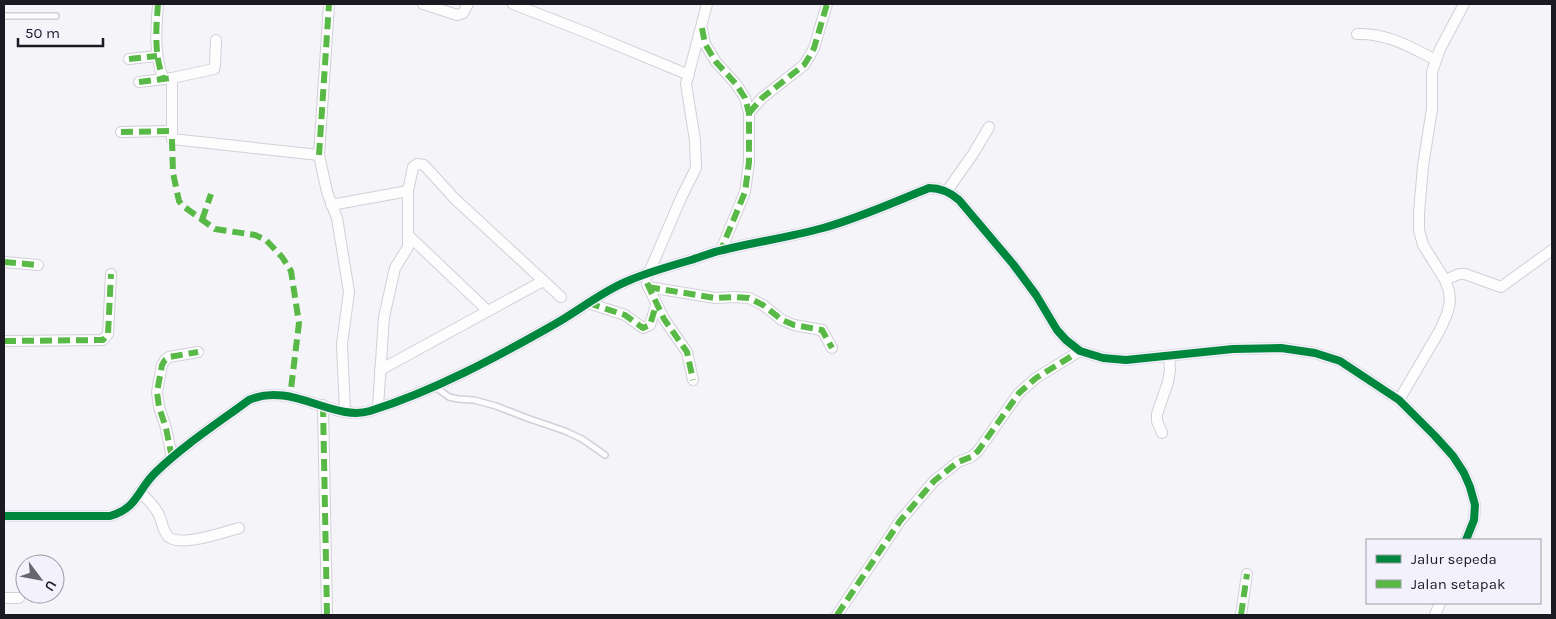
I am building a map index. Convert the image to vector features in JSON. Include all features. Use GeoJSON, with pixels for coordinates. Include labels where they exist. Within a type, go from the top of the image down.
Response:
{"type":"FeatureCollection","features":[{"type":"Feature","properties":{"kind":"street"},"geometry":{"type":"LineString","coordinates":[[158,4],[157,56],[167,78],[172,139],[319,155]]}},
{"type":"Feature","properties":{"kind":"street"},"geometry":{"type":"LineString","coordinates":[[328,4],[319,155],[337,218],[350,292],[342,344],[345,411]]}},
{"type":"Feature","properties":{"kind":"street"},"geometry":{"type":"LineString","coordinates":[[423,4],[457,15],[463,12],[468,4]]}},
{"type":"Feature","properties":{"kind":"street"},"geometry":{"type":"LineString","coordinates":[[513,4],[688,75]]}},
{"type":"Feature","properties":{"kind":"street"},"geometry":{"type":"LineString","coordinates":[[693,380],[687,352],[656,305],[648,287],[646,275],[696,168],[695,140],[686,84],[707,4]]}},
{"type":"Feature","properties":{"kind":"street"},"geometry":{"type":"LineString","coordinates":[[749,113],[762,98],[804,65],[814,48],[828,4]]}},
{"type":"Feature","properties":{"kind":"street"},"geometry":{"type":"LineString","coordinates":[[1399,400],[1440,330],[1448,314],[1450,302],[1445,280],[1423,245],[1419,230],[1419,213],[1423,166],[1432,109],[1432,72],[1464,4]]}},
{"type":"Feature","properties":{"kind":"street"},"geometry":{"type":"LineString","coordinates":[[702,28],[705,44],[716,62],[736,84],[745,98],[749,113],[749,162],[745,192],[721,250]]}},
{"type":"Feature","properties":{"kind":"street"},"geometry":{"type":"LineString","coordinates":[[1357,34],[1382,36],[1404,44],[1436,60]]}},
{"type":"Feature","properties":{"kind":"street"},"geometry":{"type":"LineString","coordinates":[[139,82],[214,69],[216,40]]}},
{"type":"Feature","properties":{"kind":"street"},"geometry":{"type":"LineString","coordinates":[[130,59],[157,56]]}},
{"type":"Feature","properties":{"kind":"street"},"geometry":{"type":"LineString","coordinates":[[946,191],[974,154],[989,128]]}},
{"type":"Feature","properties":{"kind":"street"},"geometry":{"type":"LineString","coordinates":[[122,132],[171,131]]}},
{"type":"Feature","properties":{"kind":"street"},"geometry":{"type":"LineString","coordinates":[[378,407],[384,316],[395,268],[408,247],[408,191],[413,167],[417,164],[420,163],[455,199],[561,297]]}},
{"type":"Feature","properties":{"kind":"street"},"geometry":{"type":"LineString","coordinates":[[4,516],[110,516],[122,512],[131,506],[155,472],[248,400],[255,397],[270,394],[279,395],[345,411],[369,411],[434,386],[556,323],[603,293],[630,280],[721,250],[824,228],[929,188],[939,188],[959,200],[1009,258],[1036,295],[1057,330],[1080,351],[1115,360],[1233,349],[1271,348],[1315,353],[1340,362],[1399,400],[1453,456],[1464,473],[1475,505],[1474,520],[1466,539]]}},
{"type":"Feature","properties":{"kind":"street"},"geometry":{"type":"LineString","coordinates":[[332,205],[408,191]]}},
{"type":"Feature","properties":{"kind":"street"},"geometry":{"type":"LineString","coordinates":[[408,235],[488,311]]}},
{"type":"Feature","properties":{"kind":"street"},"geometry":{"type":"LineString","coordinates":[[1445,280],[1459,274],[1465,274],[1501,288],[1552,250]]}},
{"type":"Feature","properties":{"kind":"street"},"geometry":{"type":"LineString","coordinates":[[4,262],[38,265]]}},
{"type":"Feature","properties":{"kind":"street"},"geometry":{"type":"LineString","coordinates":[[4,340],[105,339],[108,334],[110,274]]}},
{"type":"Feature","properties":{"kind":"street"},"geometry":{"type":"LineString","coordinates":[[380,370],[543,281]]}},
{"type":"Feature","properties":{"kind":"street"},"geometry":{"type":"LineString","coordinates":[[648,287],[715,298],[749,298],[763,305],[782,320],[794,325],[822,330],[832,348]]}},
{"type":"Feature","properties":{"kind":"street"},"geometry":{"type":"LineString","coordinates":[[588,303],[625,315],[643,328],[650,325],[656,305]]}},
{"type":"Feature","properties":{"kind":"street"},"geometry":{"type":"LineString","coordinates":[[837,615],[900,521],[934,481],[958,462],[971,457],[978,451],[1019,393],[1036,378],[1080,351]]}},
{"type":"Feature","properties":{"kind":"street"},"geometry":{"type":"LineString","coordinates":[[172,458],[157,392],[162,365],[170,357],[198,352]]}},
{"type":"Feature","properties":{"kind":"street"},"geometry":{"type":"LineString","coordinates":[[1162,433],[1157,422],[1157,414],[1168,382],[1170,370],[1169,356]]}},
{"type":"Feature","properties":{"kind":"street"},"geometry":{"type":"LineString","coordinates":[[324,405],[327,615]]}},
{"type":"Feature","properties":{"kind":"street"},"geometry":{"type":"LineString","coordinates":[[140,492],[154,506],[166,535],[178,541],[199,539],[239,528]]}},
{"type":"Feature","properties":{"kind":"street"},"geometry":{"type":"LineString","coordinates":[[1241,615],[1247,574]]}},
{"type":"Feature","properties":{"kind":"lane"},"geometry":{"type":"LineString","coordinates":[[4,16],[56,16]]}},
{"type":"Feature","properties":{"kind":"lane"},"geometry":{"type":"LineString","coordinates":[[434,386],[449,397],[474,400],[496,406],[566,431],[582,439],[605,455]]}},
{"type":"Feature","properties":{"kind":"marked path"},"geometry":{"type":"LineString","coordinates":[[158,4],[157,51],[163,78]]}},
{"type":"Feature","properties":{"kind":"marked path"},"geometry":{"type":"LineString","coordinates":[[319,155],[329,4]]}},
{"type":"Feature","properties":{"kind":"marked path"},"geometry":{"type":"LineString","coordinates":[[749,113],[762,98],[804,65],[814,48],[827,4]]}},
{"type":"Feature","properties":{"kind":"marked path"},"geometry":{"type":"LineString","coordinates":[[702,28],[705,44],[716,62],[736,84],[745,98],[749,113],[749,162],[745,192],[721,250]]}},
{"type":"Feature","properties":{"kind":"marked path"},"geometry":{"type":"LineString","coordinates":[[129,59],[157,56]]}},
{"type":"Feature","properties":{"kind":"marked path"},"geometry":{"type":"LineString","coordinates":[[139,82],[172,78]]}},
{"type":"Feature","properties":{"kind":"marked path"},"geometry":{"type":"LineString","coordinates":[[121,132],[171,131]]}},
{"type":"Feature","properties":{"kind":"marked path"},"geometry":{"type":"LineString","coordinates":[[172,139],[173,173],[179,201],[183,206],[215,229],[255,235],[266,240],[282,257],[291,271],[299,323],[290,397]]}},
{"type":"Feature","properties":{"kind":"marked path"},"geometry":{"type":"LineString","coordinates":[[202,220],[211,194]]}},
{"type":"Feature","properties":{"kind":"marked path"},"geometry":{"type":"LineString","coordinates":[[4,262],[38,265]]}},
{"type":"Feature","properties":{"kind":"marked path"},"geometry":{"type":"LineString","coordinates":[[4,341],[103,340],[108,334],[111,274]]}},
{"type":"Feature","properties":{"kind":"marked path"},"geometry":{"type":"LineString","coordinates":[[647,283],[664,319],[687,352],[693,380]]}},
{"type":"Feature","properties":{"kind":"marked path"},"geometry":{"type":"LineString","coordinates":[[648,287],[715,298],[749,298],[763,305],[782,320],[794,325],[822,330],[832,348]]}},
{"type":"Feature","properties":{"kind":"marked path"},"geometry":{"type":"LineString","coordinates":[[588,303],[625,315],[643,328],[650,325],[656,305]]}},
{"type":"Feature","properties":{"kind":"marked path"},"geometry":{"type":"LineString","coordinates":[[837,615],[900,521],[934,481],[958,462],[971,457],[978,451],[1019,393],[1036,378],[1080,351]]}},
{"type":"Feature","properties":{"kind":"marked path"},"geometry":{"type":"LineString","coordinates":[[172,458],[157,392],[162,365],[169,357],[198,352]]}},
{"type":"Feature","properties":{"kind":"marked path"},"geometry":{"type":"LineString","coordinates":[[323,405],[327,615]]}},
{"type":"Feature","properties":{"kind":"marked path"},"geometry":{"type":"LineString","coordinates":[[1241,615],[1247,574]]}},
{"type":"Feature","properties":{"kind":"cycle path"},"geometry":{"type":"LineString","coordinates":[[4,516],[110,516],[119,513],[132,503],[156,472],[201,434],[249,400],[265,395],[280,395],[341,411],[356,413],[370,411],[418,394],[511,349],[620,284],[637,277],[719,251],[823,228],[876,210],[929,188],[945,191],[959,200],[1013,264],[1036,295],[1057,330],[1080,351],[1103,358],[1126,360],[1233,349],[1281,348],[1315,353],[1340,361],[1399,400],[1453,456],[1464,473],[1475,505],[1474,520],[1466,539]]}}]}
